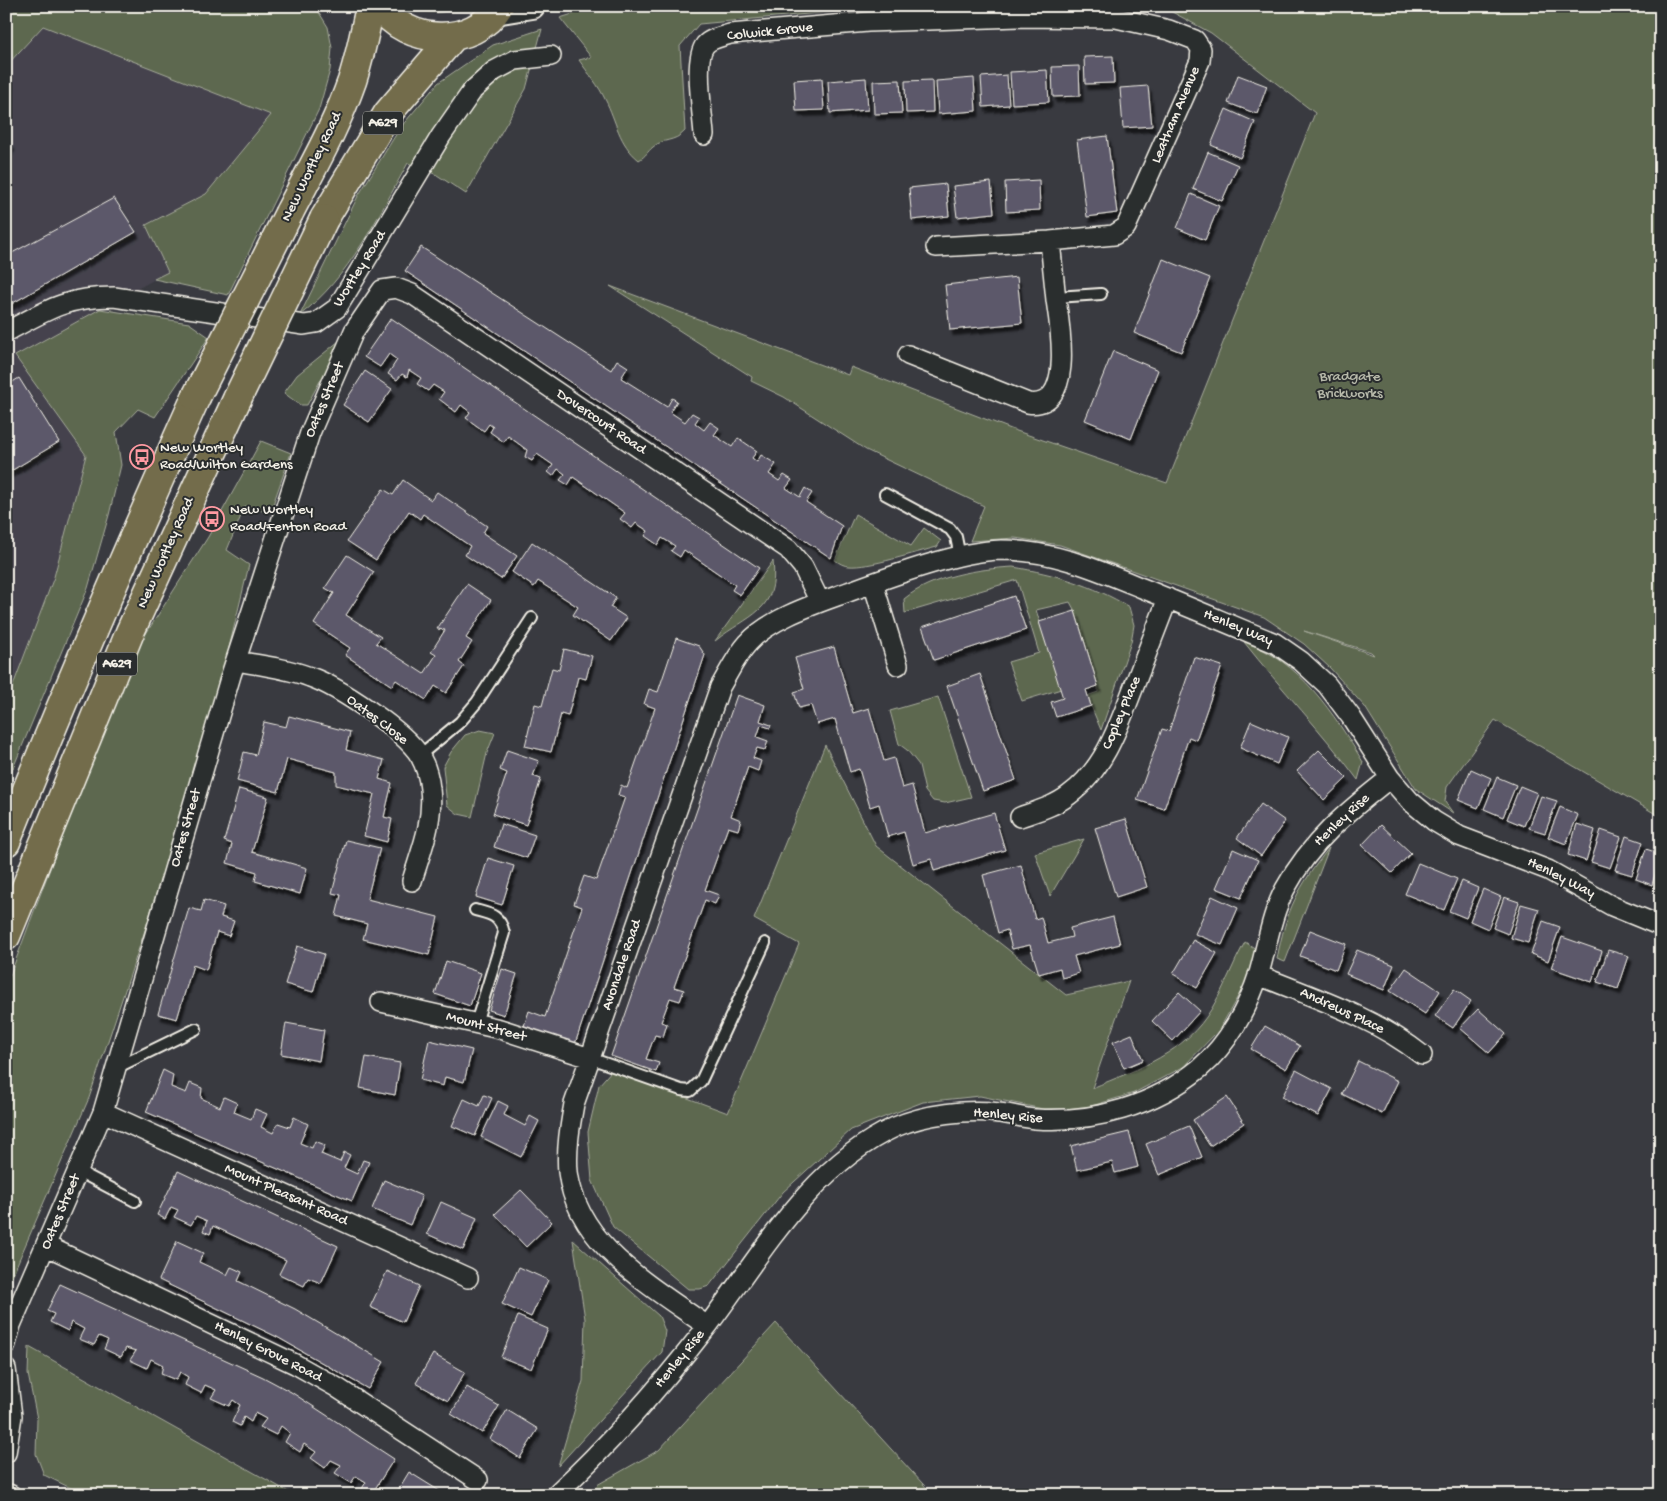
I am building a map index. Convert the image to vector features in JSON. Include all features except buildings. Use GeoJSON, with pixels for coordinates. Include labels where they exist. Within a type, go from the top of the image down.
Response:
{"type":"FeatureCollection","features":[{"type":"Feature","properties":{"kind":"main road","name":"New Wortley Road"},"geometry":{"type":"LineString","coordinates":[[6,842],[59,708],[109,590],[196,397],[290,213],[351,83],[362,49],[370,6]]}},
{"type":"Feature","properties":{"kind":"main road","name":"A629"},"geometry":{"type":"LineString","coordinates":[[380,6],[386,15],[406,30],[429,37],[454,36],[476,28],[497,9]]}},
{"type":"Feature","properties":{"kind":"main road","name":"New Wortley Road"},"geometry":{"type":"LineString","coordinates":[[6,936],[130,632],[238,397],[324,219],[388,113],[454,36]]}},
{"type":"Feature","properties":{"kind":"street"},"geometry":{"type":"LineString","coordinates":[[497,9],[532,6]]}},
{"type":"Feature","properties":{"kind":"street","name":"Colwick Grove"},"geometry":{"type":"LineString","coordinates":[[704,135],[699,60],[704,46],[711,40],[730,34],[867,14]]}},
{"type":"Feature","properties":{"kind":"street","name":"Leatham Avenue"},"geometry":{"type":"LineString","coordinates":[[867,14],[1116,18],[1145,23],[1194,40],[1201,49],[1200,61],[1126,227],[1114,235],[1050,242],[936,247]]}},
{"type":"Feature","properties":{"kind":"street","name":"Wortley Road"},"geometry":{"type":"LineString","coordinates":[[6,332],[57,305],[86,297],[114,297],[304,325],[316,324],[337,308],[441,136],[472,90],[494,71],[515,60],[551,56]]}},
{"type":"Feature","properties":{"kind":"street"},"geometry":{"type":"LineString","coordinates":[[908,355],[1028,403],[1045,402],[1055,389],[1062,359],[1050,242]]}},
{"type":"Feature","properties":{"kind":"street","name":"Dovercourt Road"},"geometry":{"type":"LineString","coordinates":[[366,312],[382,290],[396,288],[412,294],[788,549],[802,568],[820,602]]}},
{"type":"Feature","properties":{"kind":"street","name":"Oates Street"},"geometry":{"type":"LineString","coordinates":[[6,1344],[11,1325],[47,1246],[103,1112],[236,661],[283,511],[318,412],[354,331],[366,312]]}},
{"type":"Feature","properties":{"kind":"street","name":"Henley Way"},"geometry":{"type":"LineString","coordinates":[[820,602],[873,582],[960,558],[999,550],[1036,552],[1073,560],[1275,643],[1301,661],[1327,686],[1351,717],[1390,778],[1410,801],[1434,821],[1459,836],[1548,870],[1612,906],[1661,926]]}},
{"type":"Feature","properties":{"kind":"street"},"geometry":{"type":"LineString","coordinates":[[873,582],[898,665]]}},
{"type":"Feature","properties":{"kind":"street","name":"Copley Place"},"geometry":{"type":"LineString","coordinates":[[1020,817],[1046,808],[1069,795],[1093,771],[1106,753],[1117,730],[1168,598]]}},
{"type":"Feature","properties":{"kind":"street","name":"Avondale Road"},"geometry":{"type":"LineString","coordinates":[[707,1326],[631,1271],[602,1245],[574,1196],[568,1172],[568,1141],[574,1104],[720,688],[735,660],[749,641],[772,624],[820,602]]}},
{"type":"Feature","properties":{"kind":"street","name":"Oates Close"},"geometry":{"type":"LineString","coordinates":[[236,661],[295,673],[327,684],[405,738],[420,755],[430,788],[431,807],[429,826],[412,881]]}},
{"type":"Feature","properties":{"kind":"street","name":"Henley Rise"},"geometry":{"type":"LineString","coordinates":[[555,1495],[622,1429],[707,1326],[777,1231],[817,1185],[867,1142],[897,1126],[960,1112],[997,1112],[1032,1118],[1068,1120],[1101,1115],[1136,1106],[1170,1089],[1202,1066],[1225,1041],[1244,1011],[1258,974],[1284,891],[1305,855],[1333,825],[1390,778]]}},
{"type":"Feature","properties":{"kind":"street","name":"Andrews Place"},"geometry":{"type":"LineString","coordinates":[[1258,974],[1358,1016],[1406,1042],[1422,1055]]}},
{"type":"Feature","properties":{"kind":"street","name":"Mount Street"},"geometry":{"type":"LineString","coordinates":[[380,1002],[500,1029],[590,1058]]}},
{"type":"Feature","properties":{"kind":"street","name":"Mount Pleasant Road"},"geometry":{"type":"LineString","coordinates":[[103,1112],[468,1278]]}},
{"type":"Feature","properties":{"kind":"street","name":"Henley Grove Road"},"geometry":{"type":"LineString","coordinates":[[47,1246],[295,1364],[336,1387],[478,1480]]}},
{"type":"Feature","properties":{"kind":"street"},"geometry":{"type":"LineString","coordinates":[[6,1369],[12,1416],[6,1452]]}},
{"type":"Feature","properties":{"kind":"street"},"geometry":{"type":"LineString","coordinates":[[6,1493],[11,1495]]}},
{"type":"Feature","properties":{"kind":"lane"},"geometry":{"type":"LineString","coordinates":[[1056,297],[1101,294]]}},
{"type":"Feature","properties":{"kind":"lane"},"geometry":{"type":"LineString","coordinates":[[885,494],[950,529],[956,537],[960,558]]}},
{"type":"Feature","properties":{"kind":"lane"},"geometry":{"type":"LineString","coordinates":[[420,755],[460,722],[476,702],[532,618]]}},
{"type":"Feature","properties":{"kind":"lane"},"geometry":{"type":"LineString","coordinates":[[475,910],[497,916],[502,923],[504,933],[476,1023]]}},
{"type":"Feature","properties":{"kind":"lane"},"geometry":{"type":"LineString","coordinates":[[590,1058],[681,1090],[690,1090],[701,1080],[764,942]]}},
{"type":"Feature","properties":{"kind":"lane"},"geometry":{"type":"LineString","coordinates":[[118,1066],[196,1028]]}},
{"type":"Feature","properties":{"kind":"lane"},"geometry":{"type":"LineString","coordinates":[[78,1171],[136,1201]]}},
{"type":"Feature","properties":{"kind":"shaded area"},"geometry":{"type":"Polygon","coordinates":[[[43,26],[272,115],[206,194],[147,225],[168,272],[15,356],[86,455],[54,577],[6,702],[6,65],[43,26]]]}},
{"type":"Feature","properties":{"kind":"green space"},"geometry":{"type":"Polygon","coordinates":[[[6,6],[315,6],[328,27],[332,48],[330,70],[319,109],[228,295],[154,279],[168,272],[146,225],[206,194],[271,115],[43,26],[7,65],[6,6]]]}},
{"type":"Feature","properties":{"kind":"green space"},"geometry":{"type":"Polygon","coordinates":[[[414,6],[461,6],[449,10],[431,12],[414,6]]]}},
{"type":"Feature","properties":{"kind":"green space"},"geometry":{"type":"Polygon","coordinates":[[[598,6],[842,6],[830,12],[699,24],[680,46],[685,131],[677,137],[657,144],[639,160],[622,139],[603,94],[579,60],[591,57],[560,18],[598,6]]]}},
{"type":"Feature","properties":{"kind":"green space","name":"Bradgate Brickworks"},"geometry":{"type":"Polygon","coordinates":[[[1161,6],[1661,6],[1661,817],[1495,720],[1447,787],[1445,802],[1453,813],[1416,789],[1365,707],[1330,668],[1304,644],[1264,617],[1060,545],[1015,538],[970,541],[984,506],[866,450],[784,397],[751,381],[752,377],[610,286],[848,375],[851,367],[1011,429],[1167,483],[1315,113],[1211,33],[1161,6]],[[1304,631],[1374,655],[1371,652],[1304,631]]]}},
{"type":"Feature","properties":{"kind":"green space"},"geometry":{"type":"Polygon","coordinates":[[[542,29],[526,89],[466,194],[437,175],[408,163],[374,224],[348,265],[317,300],[300,315],[358,196],[400,128],[438,83],[493,45],[542,29]]]}},
{"type":"Feature","properties":{"kind":"green space"},"geometry":{"type":"Polygon","coordinates":[[[100,309],[189,323],[209,337],[155,417],[138,409],[116,432],[121,465],[88,588],[6,785],[6,704],[54,577],[86,455],[15,356],[100,309]]]}},
{"type":"Feature","properties":{"kind":"green space"},"geometry":{"type":"Polygon","coordinates":[[[344,337],[307,405],[300,405],[284,393],[297,375],[344,337]]]}},
{"type":"Feature","properties":{"kind":"green space"},"geometry":{"type":"Polygon","coordinates":[[[261,441],[291,453],[270,513],[245,506],[227,550],[249,565],[221,681],[147,924],[89,1098],[6,1290],[6,986],[57,850],[140,643],[208,537],[261,441]]]}},
{"type":"Feature","properties":{"kind":"green space"},"geometry":{"type":"Polygon","coordinates":[[[855,514],[911,546],[924,528],[941,541],[937,547],[893,559],[868,565],[845,565],[835,560],[855,514]]]}},
{"type":"Feature","properties":{"kind":"green space"},"geometry":{"type":"Polygon","coordinates":[[[773,561],[774,578],[766,602],[750,617],[715,641],[773,561]]]}},
{"type":"Feature","properties":{"kind":"green space"},"geometry":{"type":"Polygon","coordinates":[[[1013,567],[1073,581],[1102,592],[1129,607],[1134,625],[1131,642],[1101,730],[1091,706],[1089,695],[1098,692],[1098,686],[1075,611],[1070,602],[1036,610],[1061,689],[1022,701],[1008,662],[1039,653],[1017,580],[905,613],[904,599],[915,591],[942,579],[971,572],[1013,567]]]}},
{"type":"Feature","properties":{"kind":"green space"},"geometry":{"type":"Polygon","coordinates":[[[1244,642],[1264,650],[1282,662],[1299,675],[1314,691],[1340,726],[1363,762],[1358,780],[1331,745],[1244,642]]]}},
{"type":"Feature","properties":{"kind":"green space"},"geometry":{"type":"Polygon","coordinates":[[[938,697],[971,797],[945,803],[933,801],[925,791],[919,765],[907,750],[899,744],[890,711],[938,697]]]}},
{"type":"Feature","properties":{"kind":"green space"},"geometry":{"type":"Polygon","coordinates":[[[480,730],[495,733],[487,753],[472,817],[458,814],[447,805],[443,767],[451,752],[465,735],[480,730]]]}},
{"type":"Feature","properties":{"kind":"green space"},"geometry":{"type":"Polygon","coordinates":[[[825,745],[876,846],[1066,995],[1129,981],[1092,1088],[1160,1058],[1189,1037],[1212,1008],[1245,942],[1256,949],[1246,982],[1219,1030],[1183,1067],[1134,1093],[1085,1108],[1043,1109],[980,1096],[923,1102],[851,1130],[783,1192],[709,1286],[700,1289],[688,1289],[613,1227],[592,1180],[588,1132],[599,1085],[612,1070],[728,1113],[799,944],[754,919],[825,745]]]}},
{"type":"Feature","properties":{"kind":"green space"},"geometry":{"type":"Polygon","coordinates":[[[1084,839],[1050,896],[1035,853],[1084,839]]]}},
{"type":"Feature","properties":{"kind":"green space"},"geometry":{"type":"Polygon","coordinates":[[[1329,848],[1285,962],[1277,959],[1289,913],[1301,887],[1329,848]]]}},
{"type":"Feature","properties":{"kind":"green space"},"geometry":{"type":"Polygon","coordinates":[[[573,1240],[659,1316],[665,1331],[662,1352],[558,1466],[583,1381],[585,1319],[573,1240]]]}},
{"type":"Feature","properties":{"kind":"green space"},"geometry":{"type":"Polygon","coordinates":[[[776,1323],[933,1495],[587,1495],[597,1485],[659,1450],[776,1323]]]}},
{"type":"Feature","properties":{"kind":"green space"},"geometry":{"type":"Polygon","coordinates":[[[29,1347],[294,1495],[85,1495],[44,1475],[36,1454],[37,1419],[28,1374],[29,1347]]]}},
{"type":"Feature","properties":{"kind":"place","name":"New Wortley Road/Wilton Gardens"},"geometry":{"type":"Point","coordinates":[142,457]}},
{"type":"Feature","properties":{"kind":"place","name":"New Wortley Road/Fenton Road"},"geometry":{"type":"Point","coordinates":[212,519]}}]}
